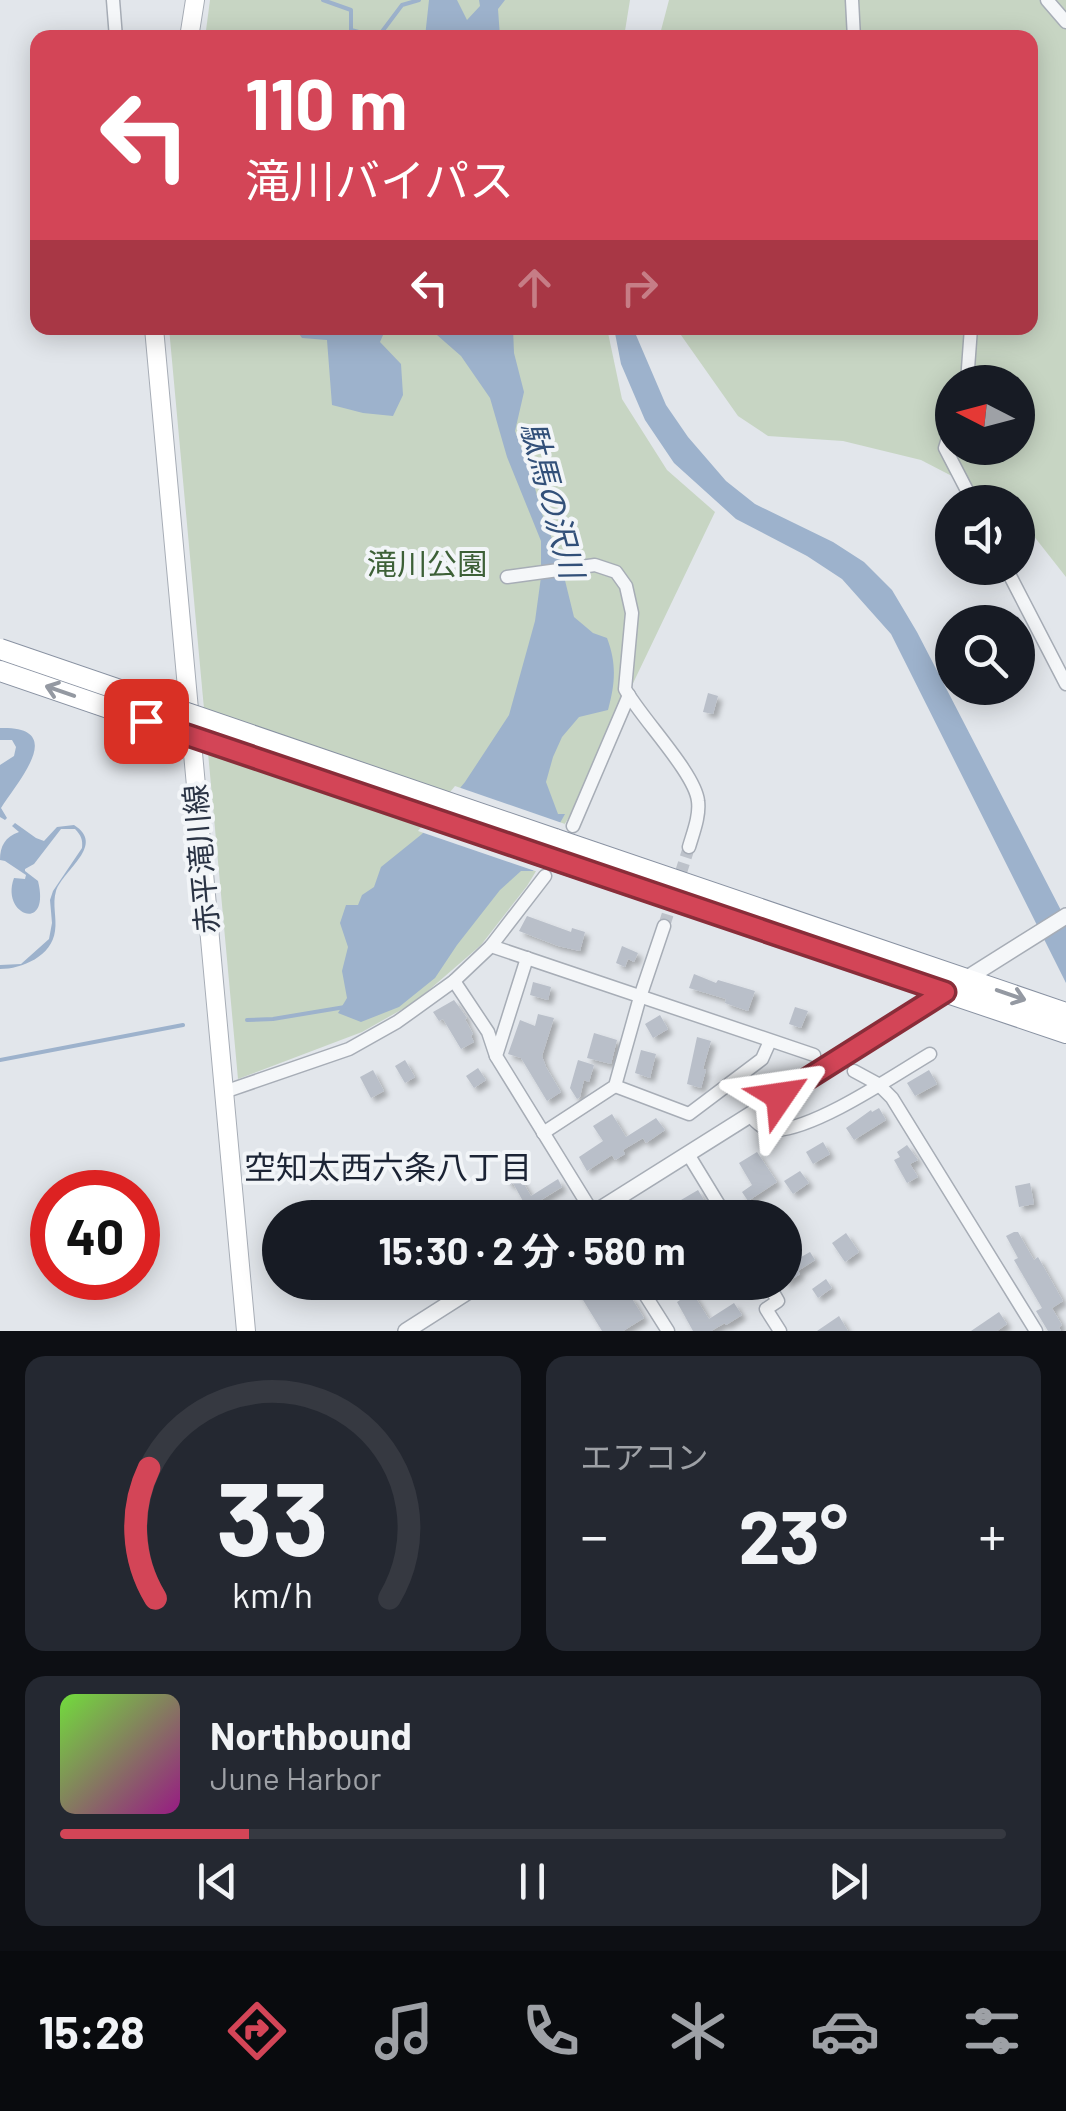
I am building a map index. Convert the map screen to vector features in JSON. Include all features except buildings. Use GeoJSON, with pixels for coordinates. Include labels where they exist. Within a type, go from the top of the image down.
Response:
{"type":"FeatureCollection","features":[{"type":"Feature","properties":{"kind":"highway"},"geometry":{"type":"LineString","coordinates":[[0,649],[550,858],[964,980],[1066,1014]]}},
{"type":"Feature","properties":{"kind":"highway"},"geometry":{"type":"LineString","coordinates":[[0,671],[1066,1033]]}},
{"type":"Feature","properties":{"kind":"main road"},"geometry":{"type":"LineString","coordinates":[[190,30],[196,0]]}},
{"type":"Feature","properties":{"kind":"main road","name":"赤平滝川線"},"geometry":{"type":"LineString","coordinates":[[155,335],[246,1331]]}},
{"type":"Feature","properties":{"kind":"street"},"geometry":{"type":"LineString","coordinates":[[113,0],[115,30]]}},
{"type":"Feature","properties":{"kind":"street"},"geometry":{"type":"LineString","coordinates":[[852,0],[854,30]]}},
{"type":"Feature","properties":{"kind":"street"},"geometry":{"type":"LineString","coordinates":[[1047,0],[1066,22]]}},
{"type":"Feature","properties":{"kind":"street"},"geometry":{"type":"LineString","coordinates":[[969,365],[971,335]]}},
{"type":"Feature","properties":{"kind":"street"},"geometry":{"type":"LineString","coordinates":[[507,577],[595,565],[616,572],[626,586],[632,613],[625,689],[689,778],[698,798],[689,847]]}},
{"type":"Feature","properties":{"kind":"street"},"geometry":{"type":"LineString","coordinates":[[1015,585],[1066,684]]}},
{"type":"Feature","properties":{"kind":"street"},"geometry":{"type":"LineString","coordinates":[[573,826],[629,695]]}},
{"type":"Feature","properties":{"kind":"street"},"geometry":{"type":"LineString","coordinates":[[224,1092],[349,1049],[397,1022],[454,981],[491,946],[550,858]]}},
{"type":"Feature","properties":{"kind":"street"},"geometry":{"type":"LineString","coordinates":[[617,1200],[1066,916]]}},
{"type":"Feature","properties":{"kind":"street"},"geometry":{"type":"LineString","coordinates":[[543,1132],[615,1086],[664,926]]}},
{"type":"Feature","properties":{"kind":"street"},"geometry":{"type":"LineString","coordinates":[[491,946],[814,1055]]}},
{"type":"Feature","properties":{"kind":"street"},"geometry":{"type":"LineString","coordinates":[[496,1056],[527,958]]}},
{"type":"Feature","properties":{"kind":"street"},"geometry":{"type":"LineString","coordinates":[[454,981],[488,1032],[496,1056],[583,1200]]}},
{"type":"Feature","properties":{"kind":"street"},"geometry":{"type":"LineString","coordinates":[[615,1086],[689,1114],[762,1058],[770,1041]]}},
{"type":"Feature","properties":{"kind":"street"},"geometry":{"type":"LineString","coordinates":[[750,1115],[758,1125],[772,1130],[788,1128],[830,1113],[930,1054]]}},
{"type":"Feature","properties":{"kind":"street"},"geometry":{"type":"LineString","coordinates":[[854,1071],[878,1084],[892,1098],[1036,1331]]}},
{"type":"Feature","properties":{"kind":"street"},"geometry":{"type":"LineString","coordinates":[[688,1154],[716,1200]]}},
{"type":"Feature","properties":{"kind":"street"},"geometry":{"type":"LineString","coordinates":[[406,1331],[455,1300]]}},
{"type":"Feature","properties":{"kind":"street"},"geometry":{"type":"LineString","coordinates":[[648,1300],[668,1331]]}},
{"type":"Feature","properties":{"kind":"street"},"geometry":{"type":"LineString","coordinates":[[778,1300],[766,1310],[780,1331]]}},
{"type":"Feature","properties":{"kind":"green space"},"geometry":{"type":"Polygon","coordinates":[[[210,0],[630,0],[625,30],[206,30],[210,0]]]}},
{"type":"Feature","properties":{"kind":"green space"},"geometry":{"type":"Polygon","coordinates":[[[669,0],[1066,0],[1066,577],[1035,538],[1035,485],[969,485],[921,460],[843,441],[768,436],[738,416],[681,335],[1038,335],[1038,30],[661,30],[669,0]]]}},
{"type":"Feature","properties":{"kind":"green space","name":"滝川公園"},"geometry":{"type":"Polygon","coordinates":[[[170,335],[608,335],[622,399],[667,470],[715,512],[569,817],[527,886],[481,945],[415,1002],[362,1032],[238,1079],[170,335]]]}},
{"type":"Feature","properties":{"kind":"water"},"geometry":{"type":"Polygon","coordinates":[[[429,0],[457,0],[467,20],[480,6],[479,0],[505,0],[498,9],[500,30],[426,30],[429,0]]]}},
{"type":"Feature","properties":{"kind":"water"},"geometry":{"type":"Polygon","coordinates":[[[300,335],[383,335],[380,342],[401,364],[403,395],[393,416],[332,405],[327,340],[300,335]]]}},
{"type":"Feature","properties":{"kind":"water"},"geometry":{"type":"Polygon","coordinates":[[[437,335],[513,335],[524,392],[515,431],[559,556],[574,617],[593,633],[607,638],[614,665],[613,683],[608,710],[579,717],[562,737],[553,757],[546,782],[558,814],[565,814],[533,871],[521,871],[500,890],[435,978],[399,1007],[361,1022],[338,1013],[347,998],[342,971],[348,947],[340,923],[346,905],[358,905],[362,895],[374,887],[381,867],[422,834],[465,782],[509,715],[535,621],[541,541],[507,457],[490,398],[461,356],[437,335]]]}},
{"type":"Feature","properties":{"kind":"water"},"geometry":{"type":"Polygon","coordinates":[[[615,335],[636,335],[666,405],[726,481],[755,504],[833,542],[864,562],[892,590],[935,667],[935,705],[955,705],[1066,920],[1066,983],[891,634],[842,579],[736,519],[674,463],[645,420],[621,364],[615,335]]]}},
{"type":"Feature","properties":{"kind":"water"},"geometry":{"type":"Polygon","coordinates":[[[0,728],[21,730],[32,736],[35,746],[26,771],[1,808],[5,820],[0,817],[0,765],[14,756],[16,747],[12,740],[0,740],[0,728]]]}},
{"type":"Feature","properties":{"kind":"water"},"geometry":{"type":"Polygon","coordinates":[[[15,823],[44,841],[57,827],[74,825],[86,841],[80,857],[56,891],[53,940],[42,954],[26,964],[0,969],[0,965],[21,964],[49,939],[53,891],[82,848],[75,829],[61,829],[34,864],[25,869],[38,881],[40,898],[38,908],[26,913],[14,902],[12,891],[14,878],[25,879],[26,875],[0,860],[4,843],[19,832],[12,826],[15,823]]]}},
{"type":"Feature","properties":{"kind":"pier"},"geometry":{"type":"Polygon","coordinates":[[[455,786],[565,824],[538,872],[418,831],[455,786]]]}},
{"type":"Feature","properties":{"kind":"waterway","name":"駄馬の沢川"},"geometry":{"type":"LineString","coordinates":[[323,0],[351,10],[351,30]]}},
{"type":"Feature","properties":{"kind":"waterway","name":"駄馬の沢川"},"geometry":{"type":"LineString","coordinates":[[383,30],[402,5],[419,0]]}},
{"type":"Feature","properties":{"kind":"waterway","name":"駄馬の沢川"},"geometry":{"type":"LineString","coordinates":[[247,1020],[345,1007]]}},
{"type":"Feature","properties":{"kind":"waterway","name":"駄馬の沢川"},"geometry":{"type":"LineString","coordinates":[[0,1060],[183,1025]]}},
{"type":"Feature","properties":{"kind":"tunnel"},"geometry":{"type":"LineString","coordinates":[[664,926],[689,847]]}},
{"type":"Feature","properties":{"kind":"district","name":"空知太西六条八丁目"},"geometry":{"type":"Point","coordinates":[388,1168]}},
{"type":"Feature","properties":{"kind":"route"},"geometry":{"type":"LineString","coordinates":[[146,721],[945,992],[780,1096]]}}]}
